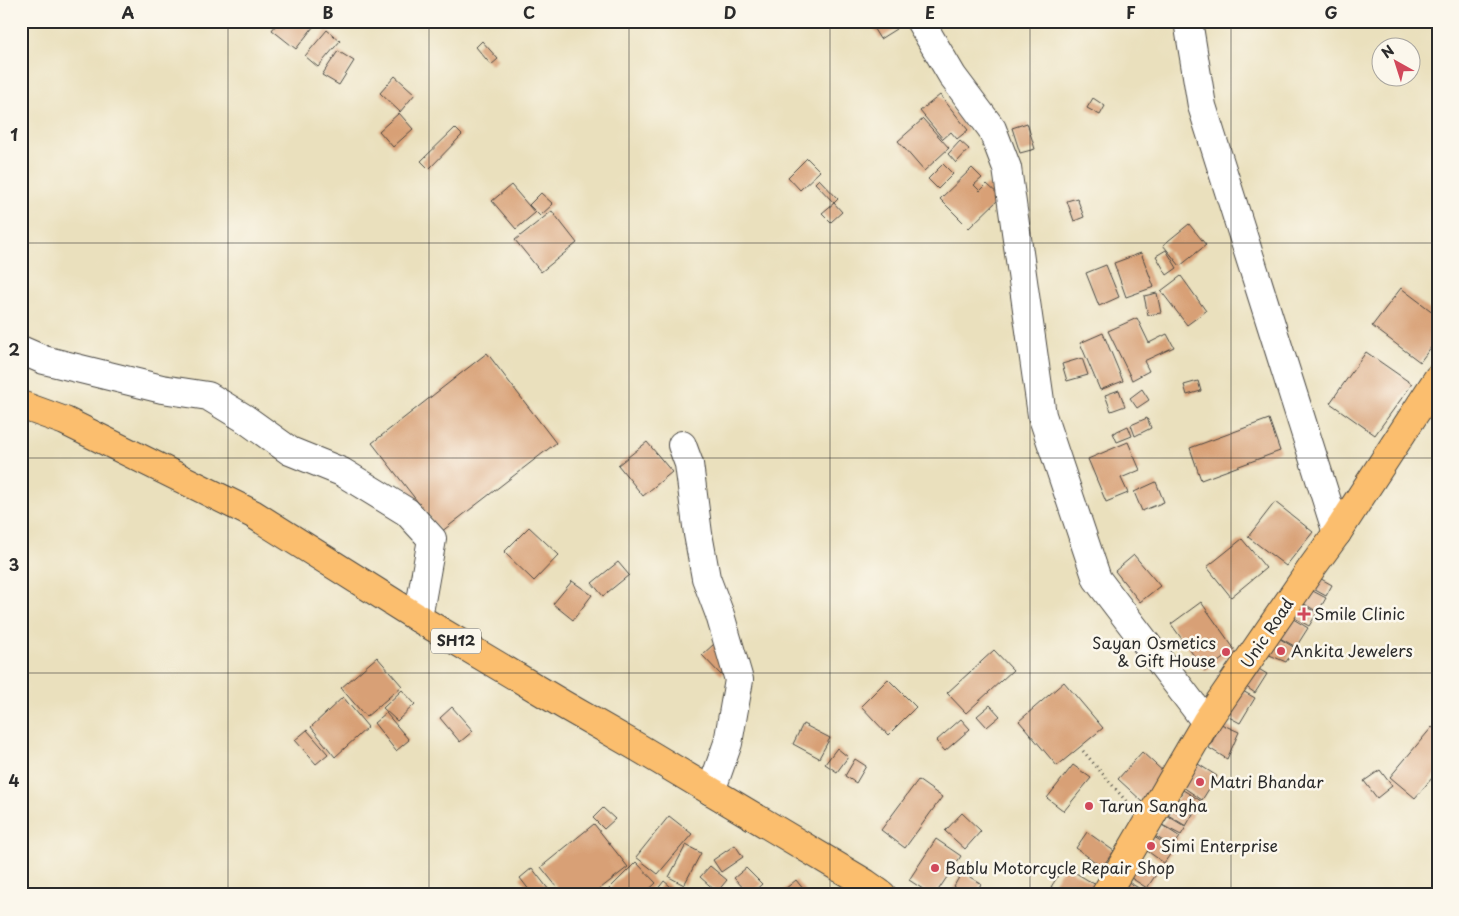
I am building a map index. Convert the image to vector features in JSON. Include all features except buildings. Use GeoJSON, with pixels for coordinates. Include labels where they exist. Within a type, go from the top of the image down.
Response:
{"type":"FeatureCollection","features":[{"type":"Feature","properties":{"kind":"main road","name":"Unic Road"},"geometry":{"type":"LineString","coordinates":[[1105,895],[1206,722],[1337,533],[1438,378]]}},
{"type":"Feature","properties":{"kind":"main road","name":"SH12"},"geometry":{"type":"LineString","coordinates":[[21,405],[65,421],[253,514],[418,618],[639,748],[882,895]]}},
{"type":"Feature","properties":{"kind":"street"},"geometry":{"type":"LineString","coordinates":[[920,21],[953,77],[992,129],[1007,168],[1042,415],[1097,579],[1206,722]]}},
{"type":"Feature","properties":{"kind":"street"},"geometry":{"type":"LineString","coordinates":[[1188,21],[1202,106],[1337,533]]}},
{"type":"Feature","properties":{"kind":"street"},"geometry":{"type":"LineString","coordinates":[[21,350],[44,360],[162,389],[208,396],[244,418],[290,451],[342,472],[407,512],[432,539],[418,618]]}},
{"type":"Feature","properties":{"kind":"street"},"geometry":{"type":"LineString","coordinates":[[682,445],[689,464],[706,578],[720,615],[739,680],[728,743],[711,791]]}},
{"type":"Feature","properties":{"kind":"path"},"geometry":{"type":"LineString","coordinates":[[1083,751],[1102,775],[1149,822]]}},
{"type":"Feature","properties":{"kind":"place","name":"Smile Clinic"},"geometry":{"type":"Point","coordinates":[1304,614]}},
{"type":"Feature","properties":{"kind":"place","name":"Ankita Jewelers"},"geometry":{"type":"Point","coordinates":[1281,651]}},
{"type":"Feature","properties":{"kind":"place","name":"Sayan Osmetics & Gift House"},"geometry":{"type":"Point","coordinates":[1226,652]}},
{"type":"Feature","properties":{"kind":"place","name":"Matri Bhandar"},"geometry":{"type":"Point","coordinates":[1200,782]}},
{"type":"Feature","properties":{"kind":"place","name":"Tarun Sangha"},"geometry":{"type":"Point","coordinates":[1089,806]}},
{"type":"Feature","properties":{"kind":"place","name":"Simi Enterprise"},"geometry":{"type":"Point","coordinates":[1151,846]}},
{"type":"Feature","properties":{"kind":"place","name":"Bablu Motorcycle Repair Shop"},"geometry":{"type":"Point","coordinates":[935,868]}}]}
